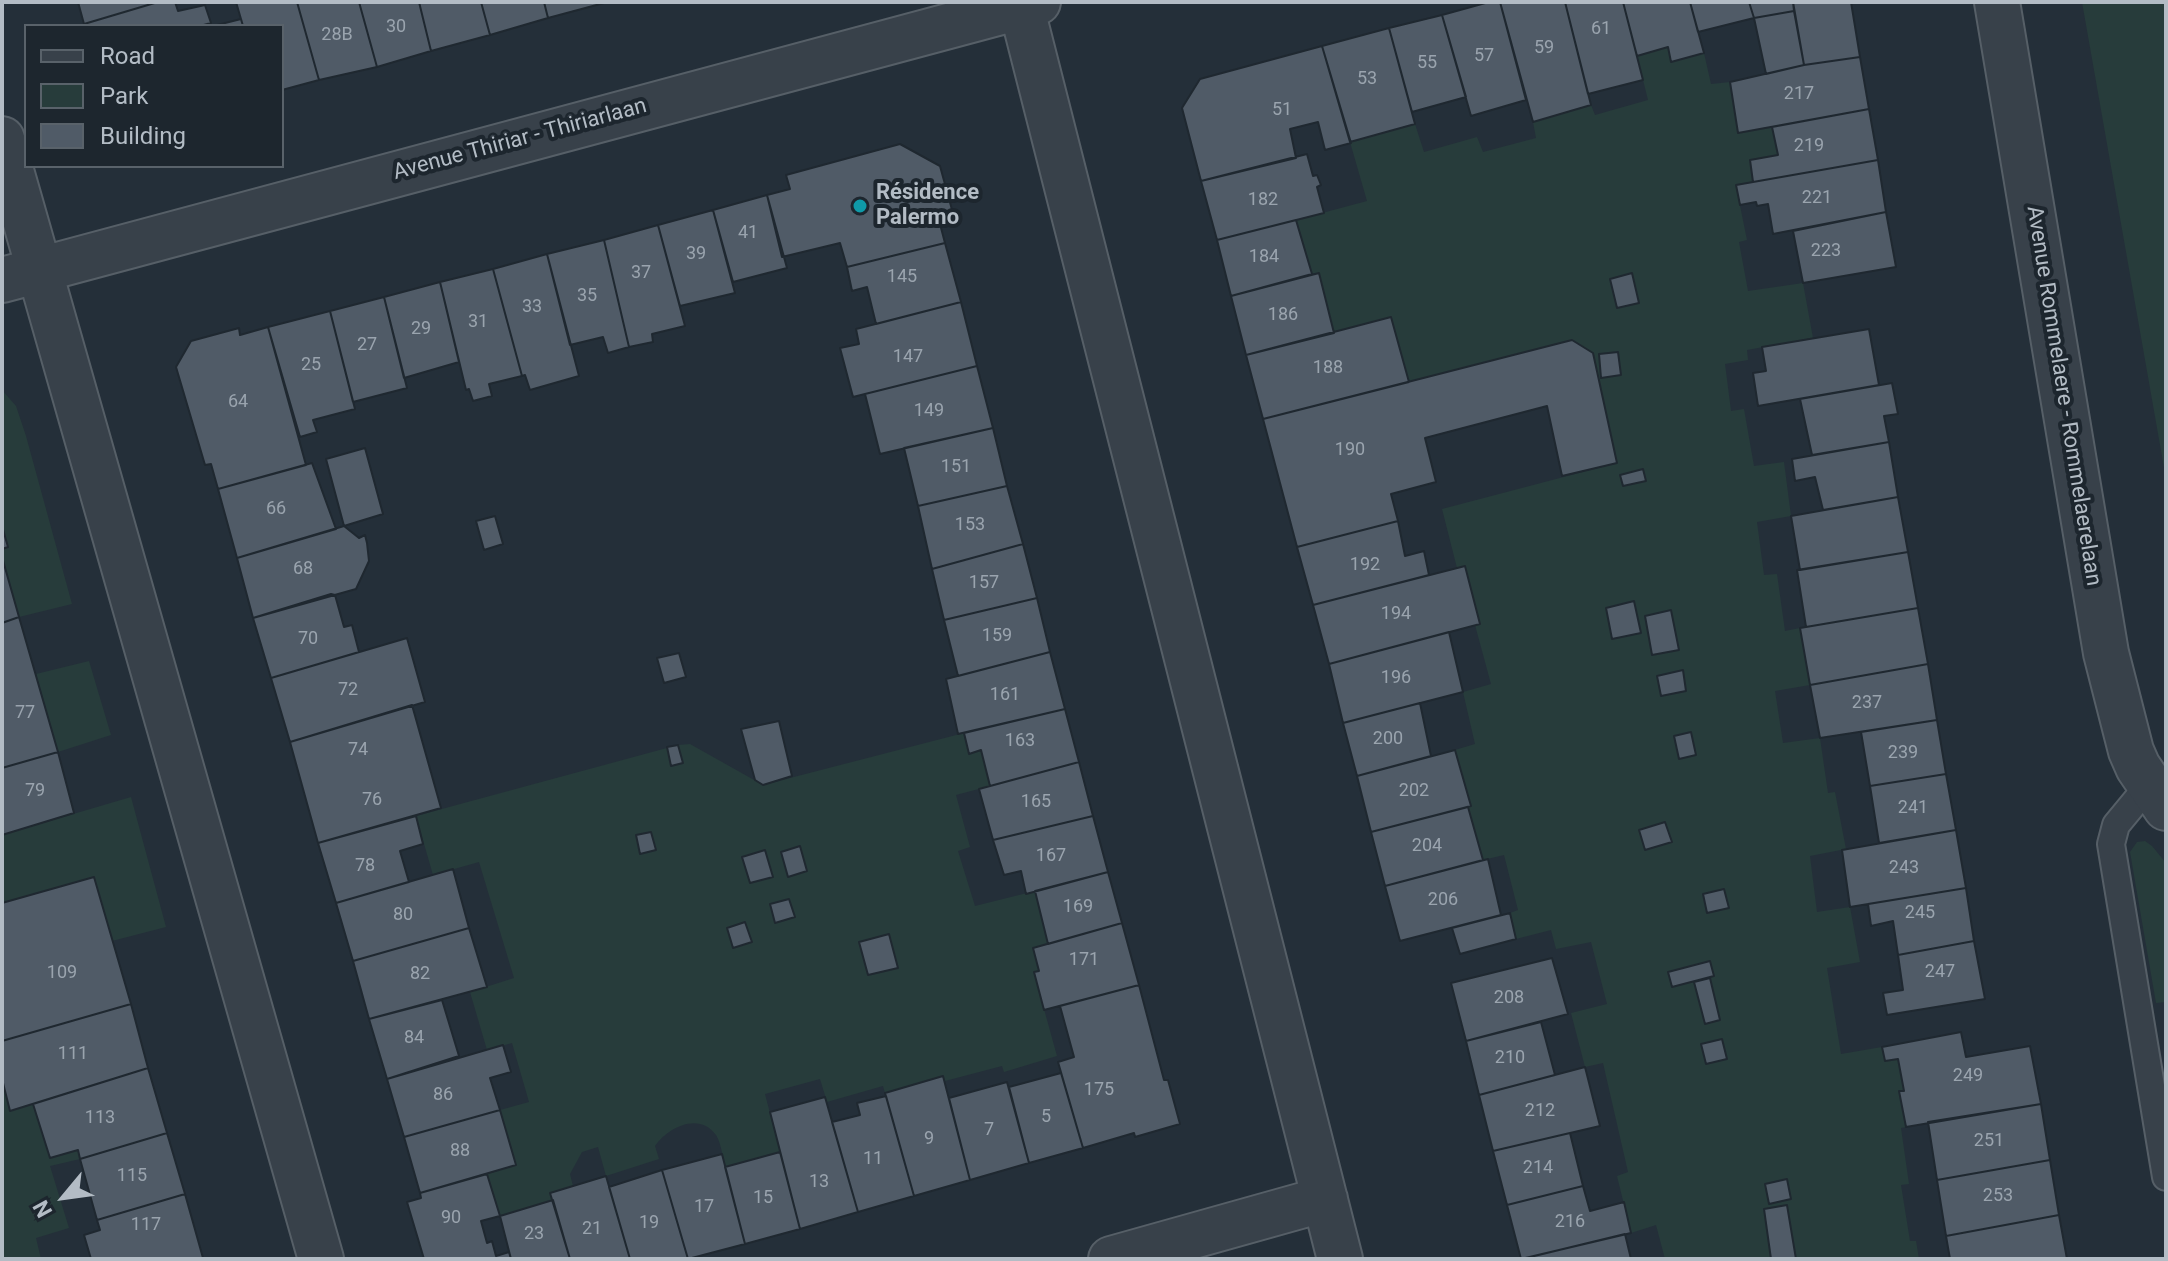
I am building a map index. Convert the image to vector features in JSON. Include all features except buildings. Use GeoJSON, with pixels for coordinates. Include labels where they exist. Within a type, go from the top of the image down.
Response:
{"type":"FeatureCollection","features":[{"type":"Feature","properties":{"kind":"street","name":"Avenue Rommelaere - Rommelaerelaan"},"geometry":{"type":"LineString","coordinates":[[1997,2],[2106,653],[2131,751],[2157,796]]}},
{"type":"Feature","properties":{"kind":"street","name":"Avenue Thiriar - Thiriarlaan"},"geometry":{"type":"LineString","coordinates":[[20,274],[1026,4]]}},
{"type":"Feature","properties":{"kind":"street"},"geometry":{"type":"LineString","coordinates":[[1026,4],[1340,1259]]}},
{"type":"Feature","properties":{"kind":"street"},"geometry":{"type":"LineString","coordinates":[[2,139],[20,274],[321,1259]]}},
{"type":"Feature","properties":{"kind":"street"},"geometry":{"type":"LineString","coordinates":[[1111,1259],[1325,1199]]}},
{"type":"Feature","properties":{"kind":"lane"},"geometry":{"type":"LineString","coordinates":[[2157,796],[2116,825],[2111,844],[2166,1177]]}},
{"type":"Feature","properties":{"kind":"green space"},"geometry":{"type":"Polygon","coordinates":[[[2082,2],[2166,2],[2166,479],[2082,2]]]}},
{"type":"Feature","properties":{"kind":"green space"},"geometry":{"type":"Polygon","coordinates":[[[1668,47],[1672,62],[1704,53],[1711,84],[1730,82],[1738,132],[1772,127],[1778,155],[1753,182],[1736,186],[1747,240],[1739,242],[1748,291],[1803,283],[1813,338],[1747,350],[1748,360],[1725,364],[1731,411],[1744,409],[1754,466],[1784,462],[1791,516],[1757,522],[1764,575],[1777,574],[1785,631],[1800,628],[1810,685],[1775,691],[1783,743],[1820,738],[1828,793],[1835,792],[1846,849],[1810,856],[1817,912],[1850,907],[1860,962],[1827,968],[1841,1054],[1882,1047],[1885,1060],[1898,1059],[1904,1091],[1900,1091],[1906,1127],[1901,1128],[1909,1184],[1901,1185],[1910,1241],[1916,1241],[1919,1259],[1665,1259],[1656,1225],[1631,1233],[1617,1176],[1628,1172],[1603,1063],[1585,1067],[1571,1013],[1607,1004],[1591,942],[1556,949],[1551,930],[1516,939],[1510,913],[1518,910],[1504,855],[1483,860],[1468,807],[1471,806],[1455,750],[1475,744],[1463,692],[1491,684],[1475,625],[1480,623],[1465,566],[1457,568],[1442,509],[1617,463],[1593,353],[1572,340],[1409,382],[1391,317],[1334,333],[1319,273],[1312,274],[1296,220],[1367,201],[1350,142],[1415,124],[1424,152],[1477,137],[1483,152],[1536,138],[1533,122],[1591,105],[1595,115],[1648,100],[1637,56],[1668,47]]]}},
{"type":"Feature","properties":{"kind":"green space"},"geometry":{"type":"Polygon","coordinates":[[[2,390],[16,406],[26,436],[72,604],[19,617],[2,557],[2,549],[8,547],[2,526],[2,390]]]}},
{"type":"Feature","properties":{"kind":"green space"},"geometry":{"type":"Polygon","coordinates":[[[89,661],[111,735],[58,752],[36,674],[89,661]]]}},
{"type":"Feature","properties":{"kind":"green space"},"geometry":{"type":"Polygon","coordinates":[[[964,733],[969,753],[981,750],[990,786],[956,795],[970,847],[958,851],[975,906],[1035,891],[1048,944],[1033,949],[1039,971],[1034,973],[1057,1056],[1004,1072],[1002,1066],[945,1081],[943,1076],[885,1093],[883,1086],[827,1102],[820,1079],[765,1094],[780,1152],[725,1167],[716,1135],[701,1124],[692,1123],[675,1128],[660,1139],[655,1146],[659,1159],[606,1176],[598,1147],[582,1152],[570,1174],[573,1186],[551,1193],[553,1200],[500,1216],[487,1174],[516,1165],[500,1110],[529,1102],[512,1043],[487,1050],[470,992],[514,978],[479,862],[433,875],[416,816],[678,745],[690,744],[763,785],[964,733]]]}},
{"type":"Feature","properties":{"kind":"green space"},"geometry":{"type":"Polygon","coordinates":[[[131,797],[166,927],[112,941],[93,877],[2,903],[2,835],[131,797]]]}},
{"type":"Feature","properties":{"kind":"green space"},"geometry":{"type":"Polygon","coordinates":[[[2145,841],[2166,863],[2166,1002],[2156,1003],[2130,852],[2137,842],[2145,841]]]}},
{"type":"Feature","properties":{"kind":"green space"},"geometry":{"type":"Polygon","coordinates":[[[2,1079],[10,1110],[33,1104],[50,1158],[78,1150],[80,1159],[50,1166],[69,1228],[36,1238],[41,1259],[2,1259],[2,1079]]]}},
{"type":"Feature","properties":{"kind":"place","name":"Résidence Palermo"},"geometry":{"type":"Point","coordinates":[860,206]}}]}
